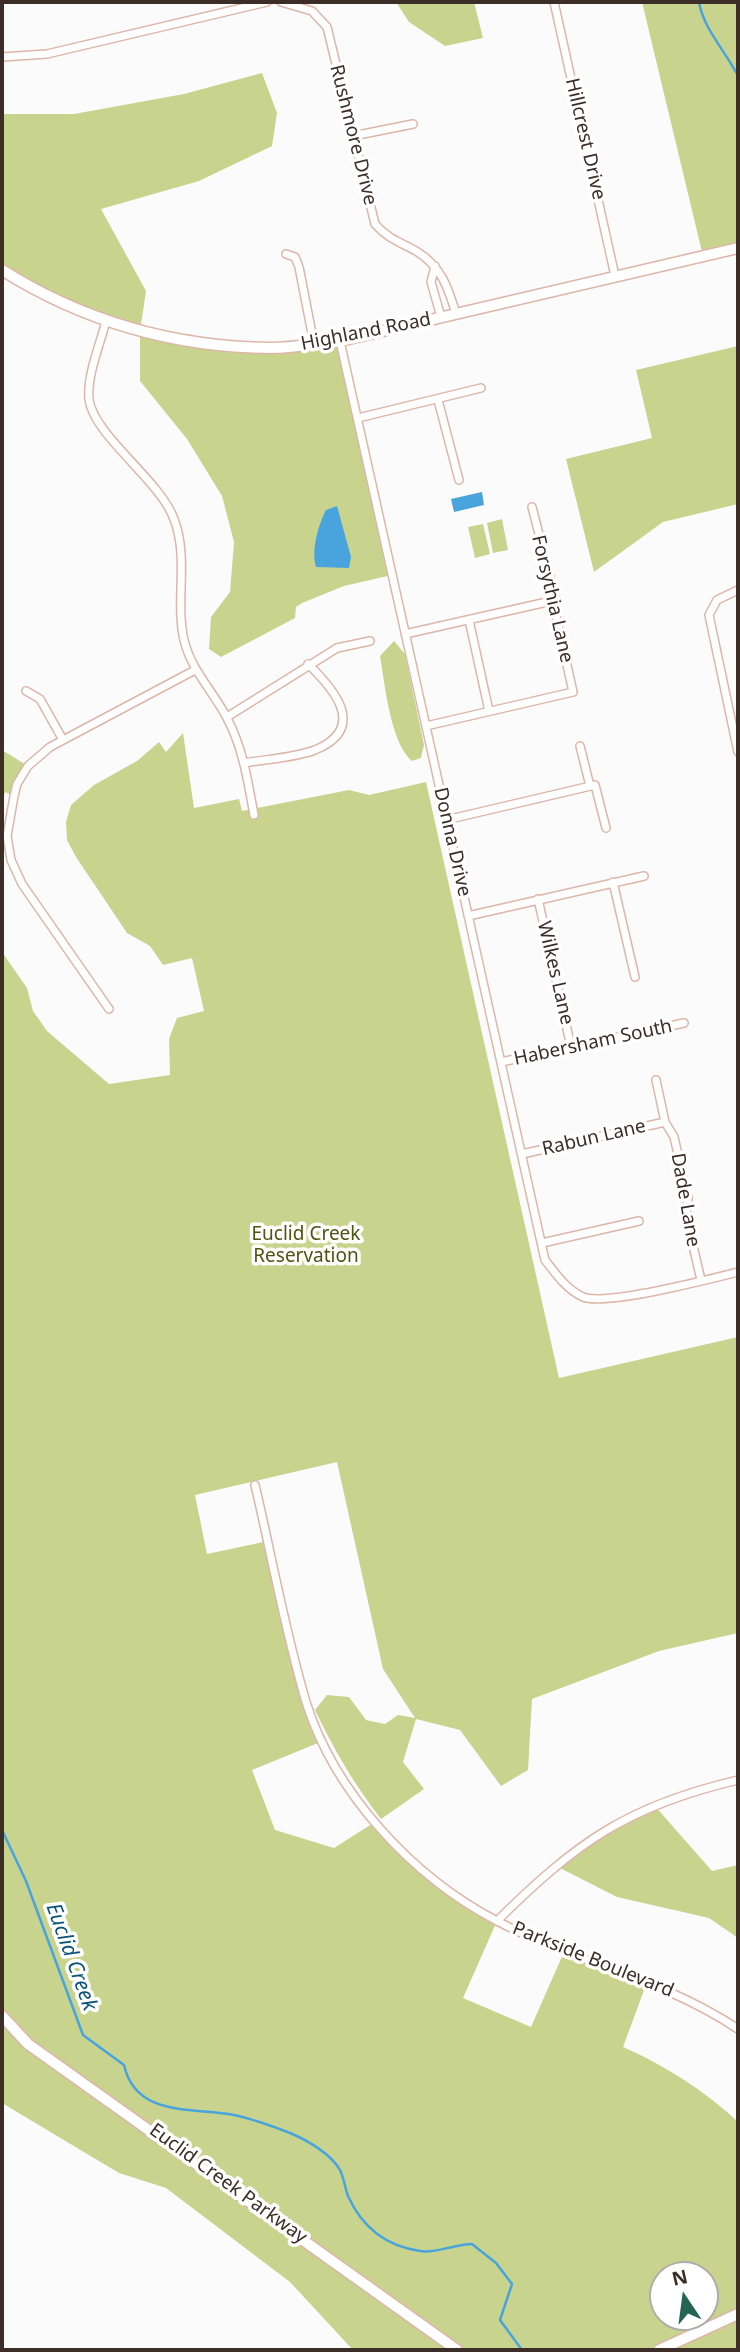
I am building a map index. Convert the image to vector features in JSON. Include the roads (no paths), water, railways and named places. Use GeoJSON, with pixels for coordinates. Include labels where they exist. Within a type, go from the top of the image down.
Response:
{"type":"FeatureCollection","features":[{"type":"Feature","properties":{"kind":"street"},"geometry":{"type":"LineString","coordinates":[[2,57],[47,54],[267,2]]}},
{"type":"Feature","properties":{"kind":"street","name":"Rushmore Drive"},"geometry":{"type":"LineString","coordinates":[[281,2],[312,10],[327,27],[376,224],[387,238],[415,251],[435,266]]}},
{"type":"Feature","properties":{"kind":"street","name":"Hillcrest Drive"},"geometry":{"type":"LineString","coordinates":[[554,2],[615,276]]}},
{"type":"Feature","properties":{"kind":"street"},"geometry":{"type":"LineString","coordinates":[[353,136],[413,124]]}},
{"type":"Feature","properties":{"kind":"street","name":"Highland Road"},"geometry":{"type":"LineString","coordinates":[[2,270],[106,321],[198,344],[273,348],[340,341],[738,248]]}},
{"type":"Feature","properties":{"kind":"street"},"geometry":{"type":"LineString","coordinates":[[286,254],[292,255],[297,261],[314,344]]}},
{"type":"Feature","properties":{"kind":"street"},"geometry":{"type":"LineString","coordinates":[[435,266],[444,278],[456,314]]}},
{"type":"Feature","properties":{"kind":"street"},"geometry":{"type":"LineString","coordinates":[[435,266],[431,282],[441,317]]}},
{"type":"Feature","properties":{"kind":"street"},"geometry":{"type":"LineString","coordinates":[[106,321],[91,379],[89,401],[118,447],[168,501],[180,546],[183,638],[195,670],[227,717],[244,763],[254,815]]}},
{"type":"Feature","properties":{"kind":"street","name":"Donna Drive"},"geometry":{"type":"LineString","coordinates":[[340,341],[545,1260],[564,1285],[585,1298],[615,1298],[738,1272]]}},
{"type":"Feature","properties":{"kind":"street"},"geometry":{"type":"LineString","coordinates":[[358,418],[481,388]]}},
{"type":"Feature","properties":{"kind":"street"},"geometry":{"type":"LineString","coordinates":[[438,400],[458,480]]}},
{"type":"Feature","properties":{"kind":"street","name":"Forsythia Lane"},"geometry":{"type":"LineString","coordinates":[[489,711],[573,692],[556,616],[556,600],[532,507]]}},
{"type":"Feature","properties":{"kind":"street"},"geometry":{"type":"LineString","coordinates":[[738,590],[717,600],[709,615],[738,752]]}},
{"type":"Feature","properties":{"kind":"street"},"geometry":{"type":"LineString","coordinates":[[405,634],[556,600]]}},
{"type":"Feature","properties":{"kind":"street"},"geometry":{"type":"LineString","coordinates":[[426,726],[489,711],[469,620]]}},
{"type":"Feature","properties":{"kind":"street"},"geometry":{"type":"LineString","coordinates":[[227,717],[337,648],[370,641]]}},
{"type":"Feature","properties":{"kind":"street"},"geometry":{"type":"LineString","coordinates":[[244,763],[314,750],[332,740],[342,723],[341,702],[332,687],[308,664]]}},
{"type":"Feature","properties":{"kind":"street"},"geometry":{"type":"LineString","coordinates":[[109,1009],[22,884],[9,848],[9,817],[17,784],[29,766],[63,740],[195,670]]}},
{"type":"Feature","properties":{"kind":"street"},"geometry":{"type":"LineString","coordinates":[[26,691],[40,699],[63,740]]}},
{"type":"Feature","properties":{"kind":"street"},"geometry":{"type":"LineString","coordinates":[[580,747],[590,786]]}},
{"type":"Feature","properties":{"kind":"street"},"geometry":{"type":"LineString","coordinates":[[446,820],[595,785],[606,828]]}},
{"type":"Feature","properties":{"kind":"street"},"geometry":{"type":"LineString","coordinates":[[468,916],[644,876]]}},
{"type":"Feature","properties":{"kind":"street"},"geometry":{"type":"LineString","coordinates":[[613,882],[635,977]]}},
{"type":"Feature","properties":{"kind":"street","name":"Wilkes Lane"},"geometry":{"type":"LineString","coordinates":[[538,900],[571,1047]]}},
{"type":"Feature","properties":{"kind":"street","name":"Habersham South"},"geometry":{"type":"LineString","coordinates":[[501,1062],[684,1023]]}},
{"type":"Feature","properties":{"kind":"street","name":"Dade Lane"},"geometry":{"type":"LineString","coordinates":[[656,1080],[665,1122],[677,1149],[688,1198],[686,1216],[701,1280]]}},
{"type":"Feature","properties":{"kind":"street","name":"Rabun Lane"},"geometry":{"type":"LineString","coordinates":[[522,1154],[665,1122]]}},
{"type":"Feature","properties":{"kind":"street"},"geometry":{"type":"LineString","coordinates":[[542,1243],[639,1221]]}},
{"type":"Feature","properties":{"kind":"street","name":"Parkside Boulevard"},"geometry":{"type":"LineString","coordinates":[[255,1485],[307,1703],[327,1749],[375,1822],[406,1855],[447,1890],[497,1921],[565,1952],[702,2004],[738,2029]]}},
{"type":"Feature","properties":{"kind":"street"},"geometry":{"type":"LineString","coordinates":[[497,1921],[542,1876],[590,1839],[643,1809],[698,1790],[738,1780]]}},
{"type":"Feature","properties":{"kind":"street","name":"Euclid Creek Parkway"},"geometry":{"type":"LineString","coordinates":[[2,2016],[28,2044],[457,2350]]}},
{"type":"Feature","properties":{"kind":"street"},"geometry":{"type":"LineString","coordinates":[[659,2350],[738,2314]]}},
{"type":"Feature","properties":{"kind":"water"},"geometry":{"type":"Polygon","coordinates":[[[482,492],[484,505],[454,512],[451,499],[482,492]]]}},
{"type":"Feature","properties":{"kind":"water"},"geometry":{"type":"Polygon","coordinates":[[[337,506],[351,557],[349,568],[316,567],[315,546],[320,523],[326,510],[337,506]]]}},
{"type":"Feature","properties":{"kind":"waterway"},"geometry":{"type":"LineString","coordinates":[[699,2],[710,31],[738,76]]}},
{"type":"Feature","properties":{"kind":"waterway","name":"Euclid Creek"},"geometry":{"type":"LineString","coordinates":[[2,1830],[26,1881],[83,2035],[124,2065],[130,2082],[140,2094],[168,2107],[234,2115],[269,2125],[311,2144],[336,2164],[343,2176],[348,2196],[360,2217],[376,2233],[396,2245],[426,2252],[472,2244],[496,2263],[512,2284],[500,2320],[522,2350]]}},
{"type":"Feature","properties":{"kind":"park label","name":"Euclid Creek Reservation"},"geometry":{"type":"Point","coordinates":[306,1246]}}]}
